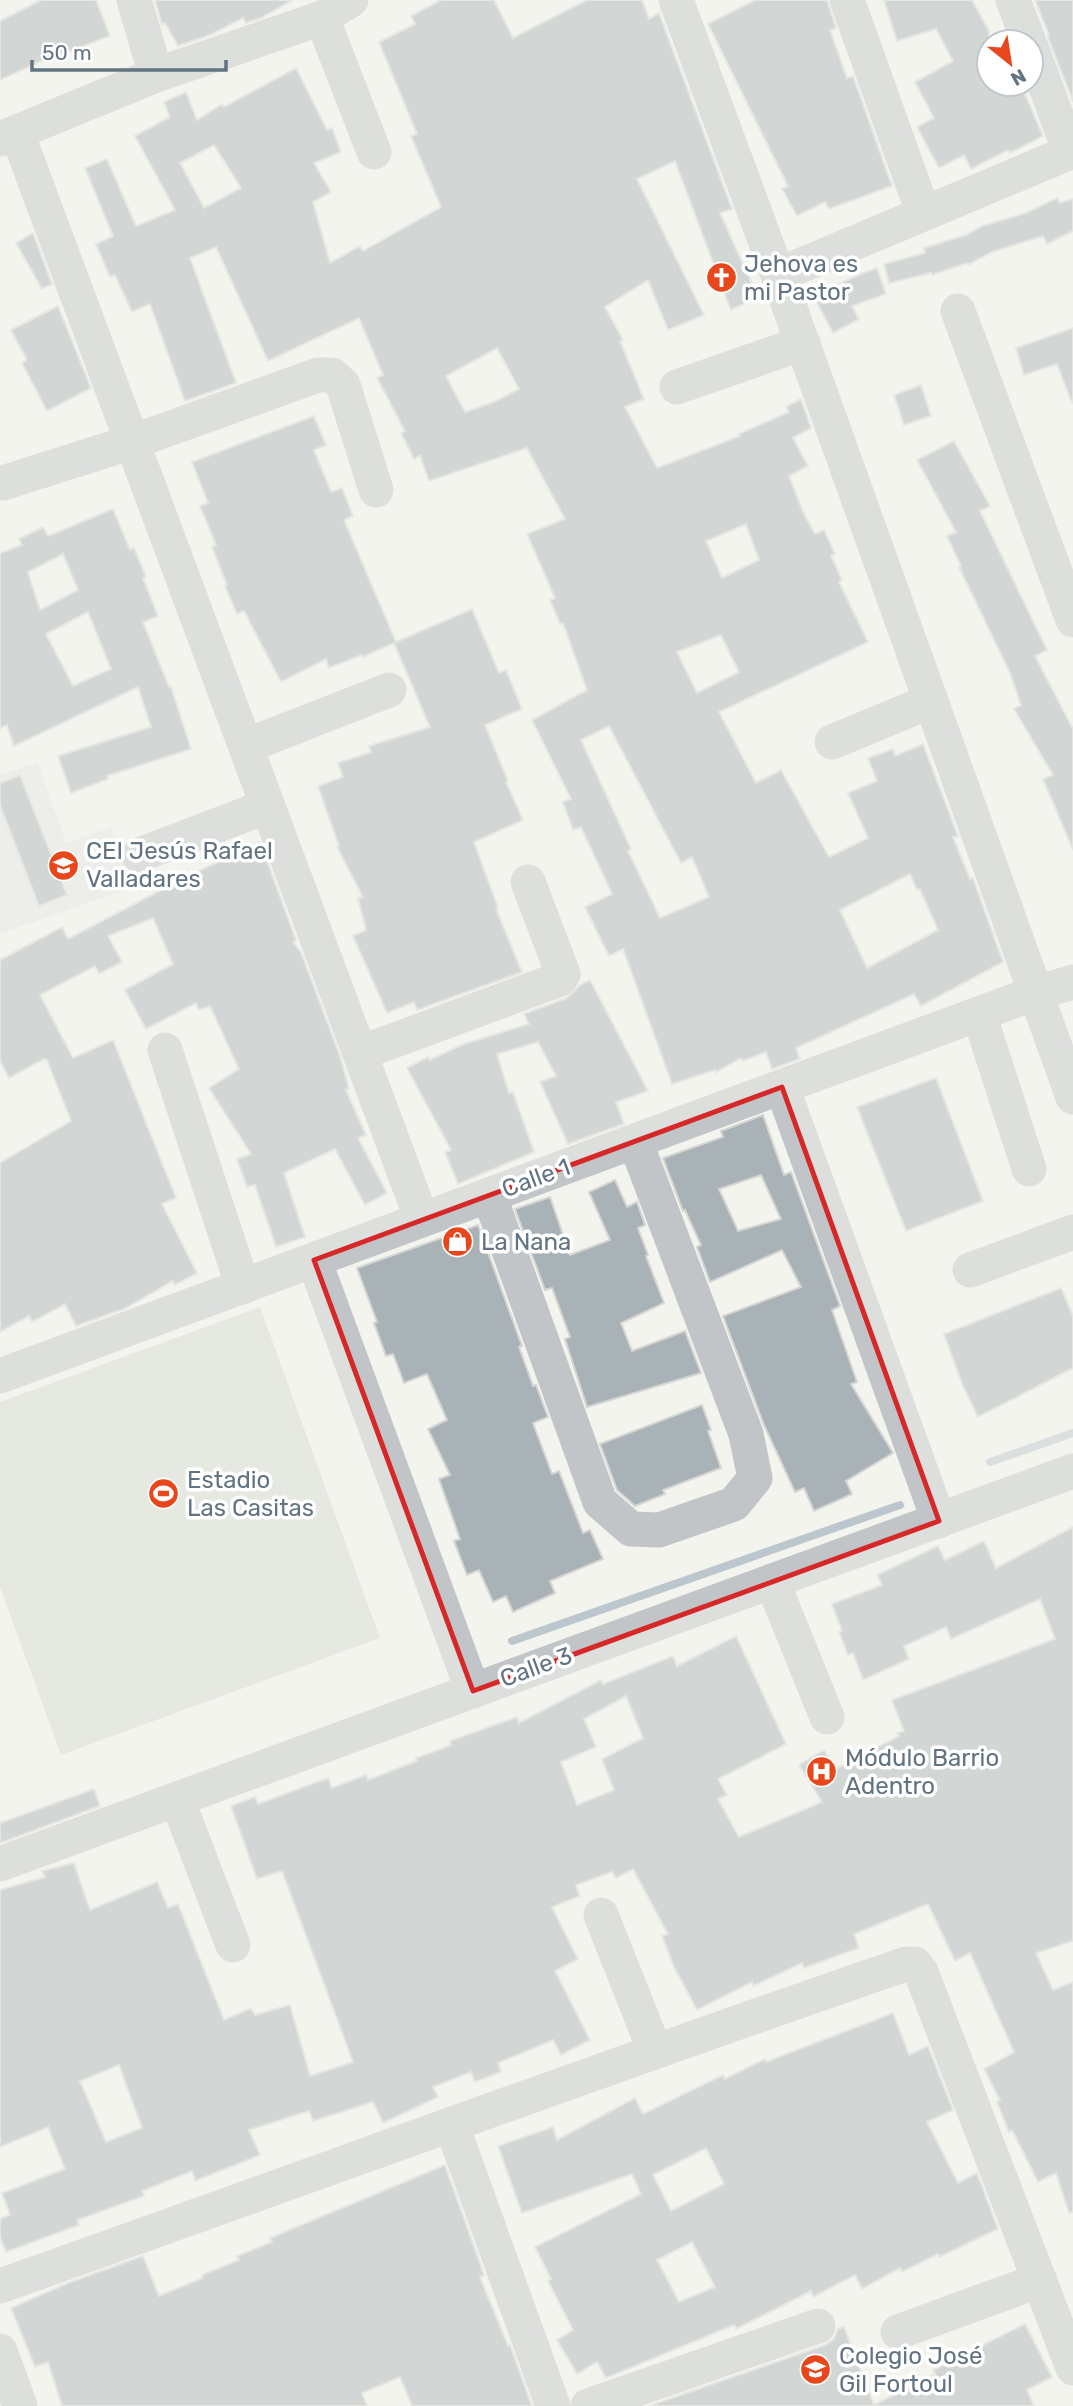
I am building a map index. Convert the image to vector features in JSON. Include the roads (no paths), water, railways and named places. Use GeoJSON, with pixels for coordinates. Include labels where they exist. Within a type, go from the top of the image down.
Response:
{"type":"FeatureCollection","features":[{"type":"Feature","properties":{"kind":"street"},"geometry":{"type":"LineString","coordinates":[[134,0],[156,75]]}},
{"type":"Feature","properties":{"kind":"street"},"geometry":{"type":"LineString","coordinates":[[351,0],[323,18],[156,75],[8,136],[132,442],[422,1220]]}},
{"type":"Feature","properties":{"kind":"street"},"geometry":{"type":"LineString","coordinates":[[676,0],[803,343],[1073,1097]]}},
{"type":"Feature","properties":{"kind":"street"},"geometry":{"type":"LineString","coordinates":[[847,0],[923,212]]}},
{"type":"Feature","properties":{"kind":"street"},"geometry":{"type":"LineString","coordinates":[[1013,0],[1024,28]]}},
{"type":"Feature","properties":{"kind":"street"},"geometry":{"type":"LineString","coordinates":[[323,18],[374,152]]}},
{"type":"Feature","properties":{"kind":"street"},"geometry":{"type":"LineString","coordinates":[[778,275],[1072,151],[1045,83]]}},
{"type":"Feature","properties":{"kind":"street"},"geometry":{"type":"LineString","coordinates":[[958,311],[1073,620]]}},
{"type":"Feature","properties":{"kind":"street"},"geometry":{"type":"LineString","coordinates":[[677,387],[803,343]]}},
{"type":"Feature","properties":{"kind":"street"},"geometry":{"type":"LineString","coordinates":[[3,483],[132,442],[318,375],[332,375],[343,386],[376,490]]}},
{"type":"Feature","properties":{"kind":"street"},"geometry":{"type":"LineString","coordinates":[[246,747],[389,690]]}},
{"type":"Feature","properties":{"kind":"street"},"geometry":{"type":"LineString","coordinates":[[832,742],[931,701]]}},
{"type":"Feature","properties":{"kind":"street"},"geometry":{"type":"LineString","coordinates":[[139,855],[268,806]]}},
{"type":"Feature","properties":{"kind":"street"},"geometry":{"type":"LineString","coordinates":[[360,1053],[560,979],[563,974],[528,882]]}},
{"type":"Feature","properties":{"kind":"street","name":"Calle 1"},"geometry":{"type":"LineString","coordinates":[[0,1376],[1035,993],[1073,982]]}},
{"type":"Feature","properties":{"kind":"street"},"geometry":{"type":"LineString","coordinates":[[979,1014],[1030,1169]]}},
{"type":"Feature","properties":{"kind":"street"},"geometry":{"type":"LineString","coordinates":[[165,1050],[243,1287]]}},
{"type":"Feature","properties":{"kind":"street"},"geometry":{"type":"LineString","coordinates":[[782,1087],[939,1521]]}},
{"type":"Feature","properties":{"kind":"street"},"geometry":{"type":"LineString","coordinates":[[489,1195],[600,1502],[631,1529],[659,1530],[734,1504],[755,1478],[746,1434],[635,1141]]}},
{"type":"Feature","properties":{"kind":"street"},"geometry":{"type":"LineString","coordinates":[[970,1270],[1073,1232]]}},
{"type":"Feature","properties":{"kind":"street"},"geometry":{"type":"LineString","coordinates":[[314,1260],[473,1691]]}},
{"type":"Feature","properties":{"kind":"street","name":"Calle 3"},"geometry":{"type":"LineString","coordinates":[[0,1864],[1073,1471]]}},
{"type":"Feature","properties":{"kind":"street"},"geometry":{"type":"LineString","coordinates":[[772,1581],[827,1717]]}},
{"type":"Feature","properties":{"kind":"street"},"geometry":{"type":"LineString","coordinates":[[177,1799],[233,1945]]}},
{"type":"Feature","properties":{"kind":"street"},"geometry":{"type":"LineString","coordinates":[[601,1915],[654,2050]]}},
{"type":"Feature","properties":{"kind":"street"},"geometry":{"type":"LineString","coordinates":[[0,2286],[452,2126],[654,2050],[906,1964],[915,1964],[921,1972],[1071,2359]]}},
{"type":"Feature","properties":{"kind":"street"},"geometry":{"type":"LineString","coordinates":[[452,2126],[553,2406]]}},
{"type":"Feature","properties":{"kind":"street"},"geometry":{"type":"LineString","coordinates":[[898,2332],[1040,2280]]}},
{"type":"Feature","properties":{"kind":"street"},"geometry":{"type":"LineString","coordinates":[[588,2406],[818,2326]]}},
{"type":"Feature","properties":{"kind":"street"},"geometry":{"type":"LineString","coordinates":[[0,2351],[20,2406]]}},
{"type":"Feature","properties":{"kind":"waterway"},"geometry":{"type":"LineString","coordinates":[[990,1462],[1073,1433]]}},
{"type":"Feature","properties":{"kind":"waterway"},"geometry":{"type":"LineString","coordinates":[[512,1641],[900,1505]]}},
{"type":"Feature","properties":{"kind":"place","name":"Jehova es mi Pastor"},"geometry":{"type":"Point","coordinates":[721,278]}},
{"type":"Feature","properties":{"kind":"place","name":"CEI Jesús Rafael Valladares"},"geometry":{"type":"Point","coordinates":[63,865]}},
{"type":"Feature","properties":{"kind":"place","name":"La Nana"},"geometry":{"type":"Point","coordinates":[458,1242]}},
{"type":"Feature","properties":{"kind":"place","name":"Estadio Las Casitas"},"geometry":{"type":"Point","coordinates":[164,1494]}},
{"type":"Feature","properties":{"kind":"place","name":"Módulo Barrio Adentro"},"geometry":{"type":"Point","coordinates":[822,1772]}},
{"type":"Feature","properties":{"kind":"place","name":"Colegio José Gil Fortoul"},"geometry":{"type":"Point","coordinates":[816,2370]}}]}
